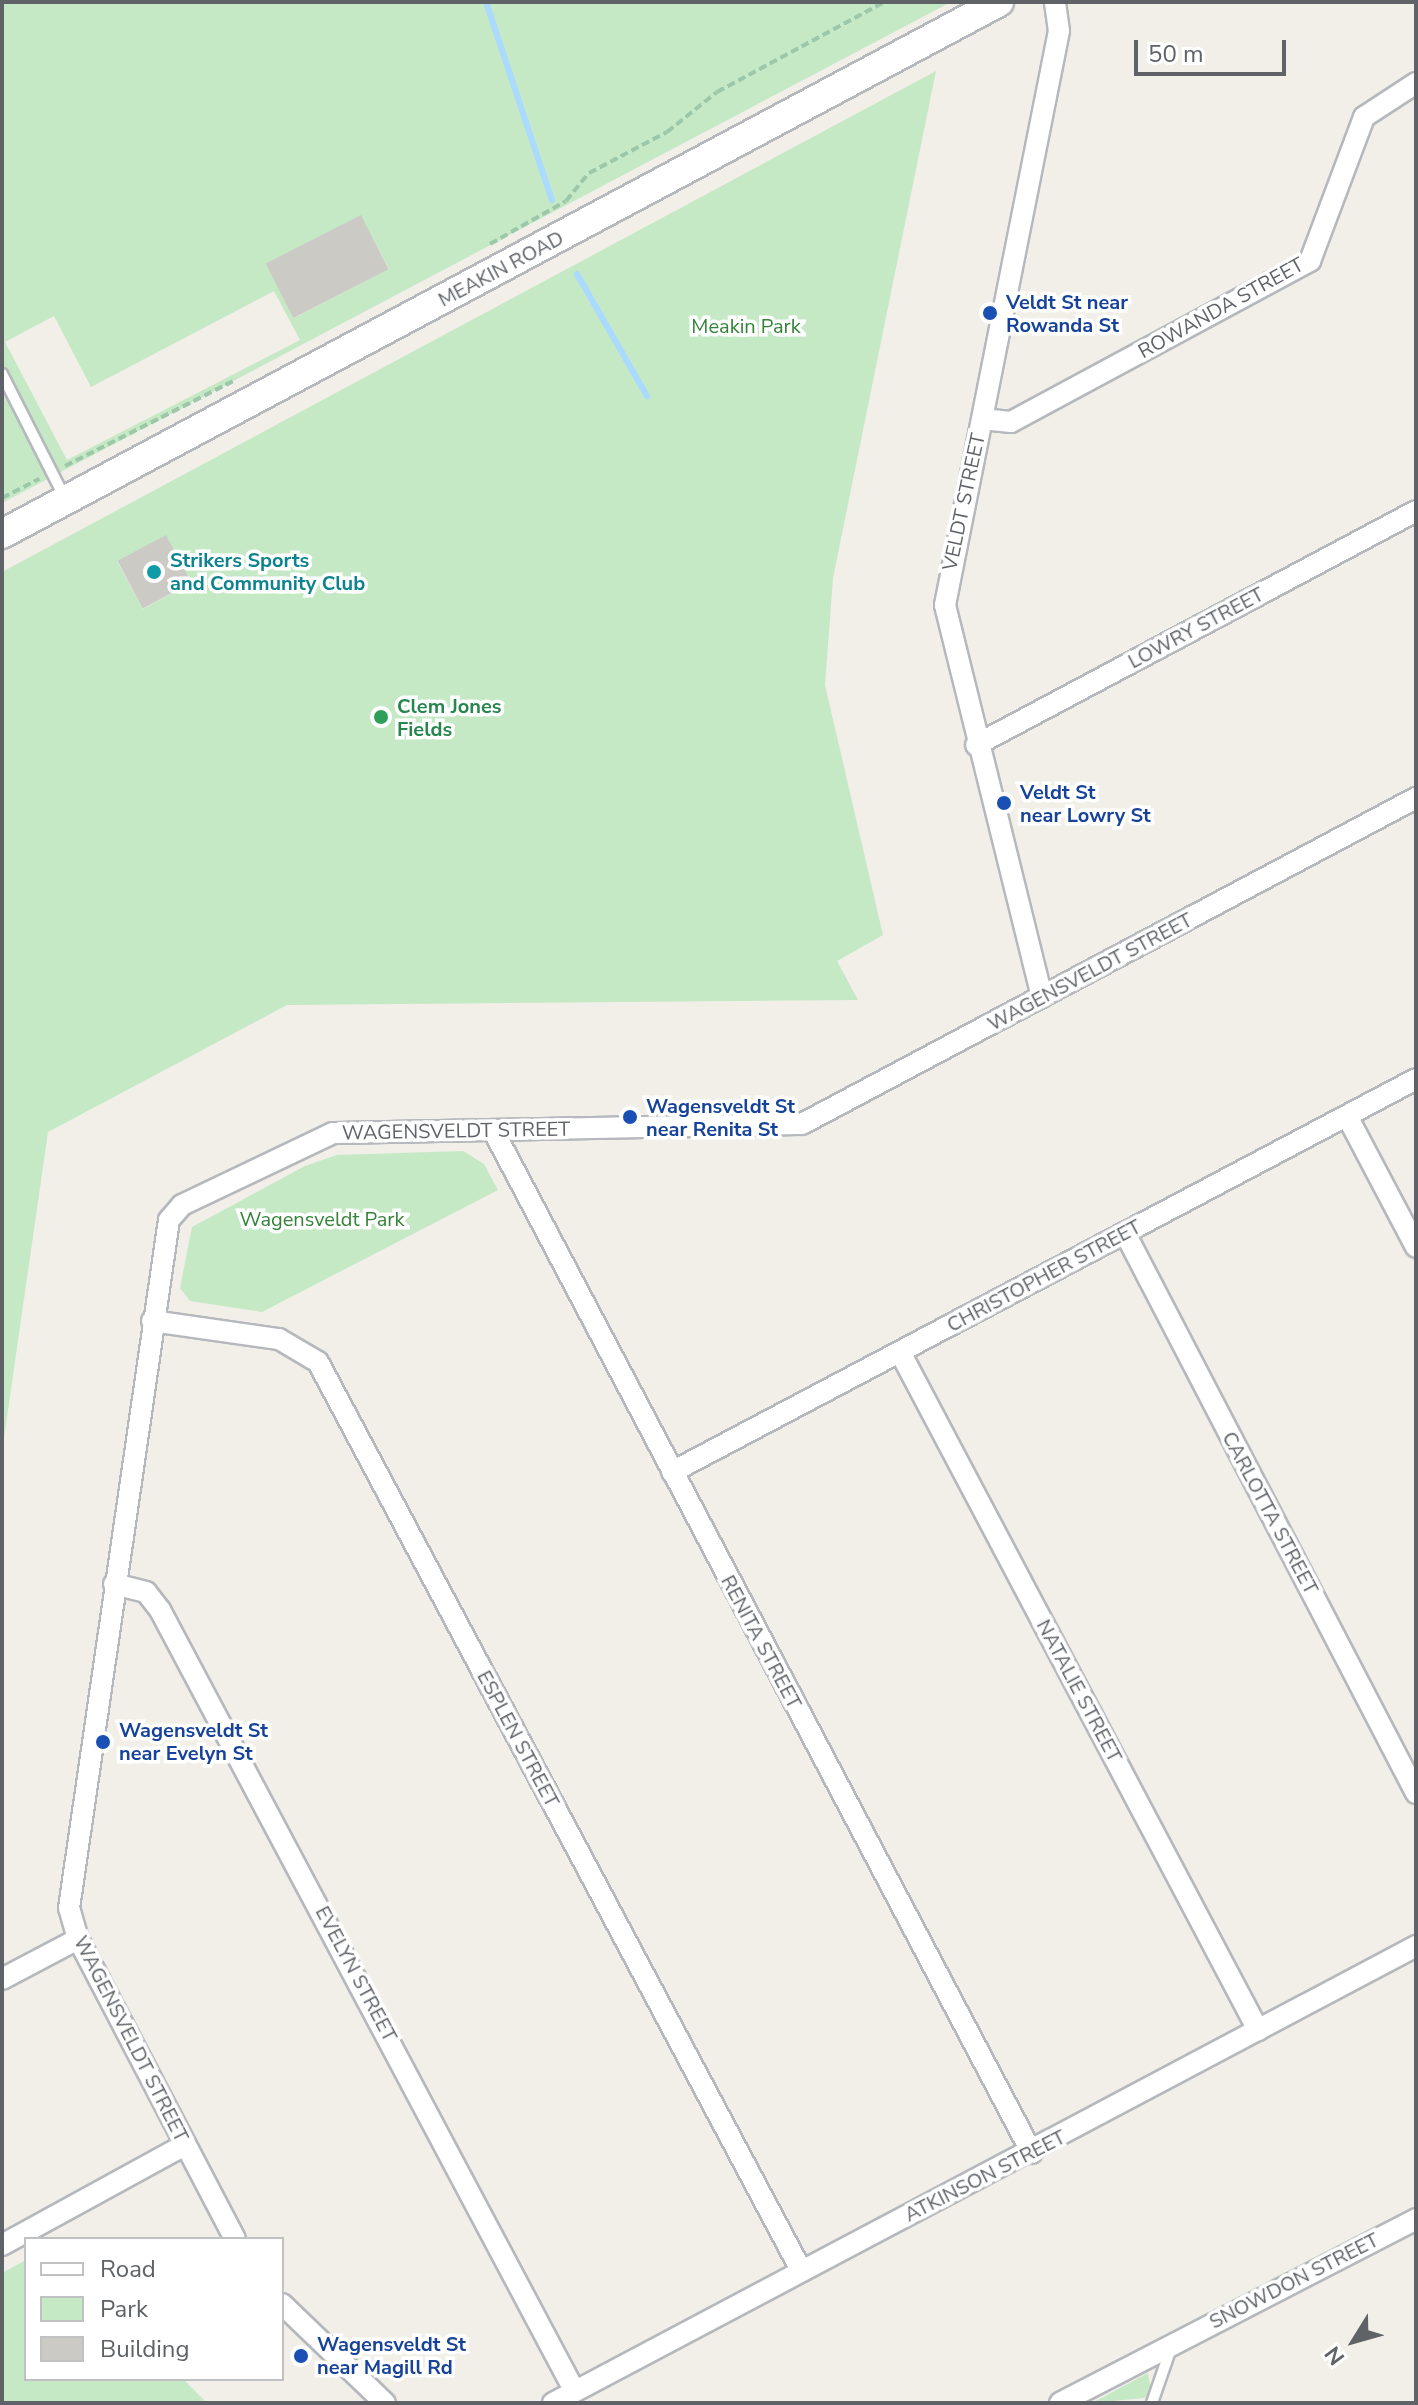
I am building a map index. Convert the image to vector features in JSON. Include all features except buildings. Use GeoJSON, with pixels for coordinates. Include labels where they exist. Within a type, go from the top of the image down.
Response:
{"type":"FeatureCollection","features":[{"type":"Feature","properties":{"kind":"street","name":"MEAKIN ROAD"},"geometry":{"type":"LineString","coordinates":[[2,534],[999,2]]}},
{"type":"Feature","properties":{"kind":"street","name":"VELDT STREET"},"geometry":{"type":"LineString","coordinates":[[1042,997],[976,745],[945,605],[1059,31],[1055,2]]}},
{"type":"Feature","properties":{"kind":"street","name":"ROWANDA STREET"},"geometry":{"type":"LineString","coordinates":[[982,419],[1011,422],[1310,261],[1364,117],[1416,83]]}},
{"type":"Feature","properties":{"kind":"street","name":"LOWRY STREET"},"geometry":{"type":"LineString","coordinates":[[976,745],[1416,511]]}},
{"type":"Feature","properties":{"kind":"street","name":"WAGENSVELDT STREET"},"geometry":{"type":"LineString","coordinates":[[234,2237],[78,1939],[69,1896],[165,1231],[182,1205],[316,1137],[802,1124],[1416,798]]}},
{"type":"Feature","properties":{"kind":"street","name":"CHRISTOPHER STREET"},"geometry":{"type":"LineString","coordinates":[[672,1472],[1416,1079]]}},
{"type":"Feature","properties":{"kind":"street"},"geometry":{"type":"LineString","coordinates":[[1347,1116],[1416,1247]]}},
{"type":"Feature","properties":{"kind":"street","name":"RENITA STREET"},"geometry":{"type":"LineString","coordinates":[[493,1130],[1032,2153]]}},
{"type":"Feature","properties":{"kind":"street","name":"CARLOTTA STREET"},"geometry":{"type":"LineString","coordinates":[[1125,1233],[1416,1793]]}},
{"type":"Feature","properties":{"kind":"street","name":"ESPLEN STREET"},"geometry":{"type":"LineString","coordinates":[[152,1321],[279,1339],[318,1362],[801,2270]]}},
{"type":"Feature","properties":{"kind":"street","name":"NATALIE STREET"},"geometry":{"type":"LineString","coordinates":[[900,1352],[1258,2030]]}},
{"type":"Feature","properties":{"kind":"street","name":"EVELYN STREET"},"geometry":{"type":"LineString","coordinates":[[114,1584],[146,1592],[160,1610],[574,2390]]}},
{"type":"Feature","properties":{"kind":"street"},"geometry":{"type":"LineString","coordinates":[[2,1979],[78,1939]]}},
{"type":"Feature","properties":{"kind":"street","name":"ATKINSON STREET"},"geometry":{"type":"LineString","coordinates":[[553,2403],[801,2270],[1032,2153],[1416,1946]]}},
{"type":"Feature","properties":{"kind":"street"},"geometry":{"type":"LineString","coordinates":[[2,2245],[185,2145]]}},
{"type":"Feature","properties":{"kind":"street","name":"SNOWDON STREET"},"geometry":{"type":"LineString","coordinates":[[1060,2403],[1416,2219]]}},
{"type":"Feature","properties":{"kind":"street"},"geometry":{"type":"LineString","coordinates":[[284,2306],[385,2403]]}},
{"type":"Feature","properties":{"kind":"lane"},"geometry":{"type":"LineString","coordinates":[[2,374],[66,499]]}},
{"type":"Feature","properties":{"kind":"lane"},"geometry":{"type":"LineString","coordinates":[[1152,2403],[1173,2344]]}},
{"type":"Feature","properties":{"kind":"path"},"geometry":{"type":"LineString","coordinates":[[546,212],[566,201],[589,173],[667,132],[717,92],[884,2]]}},
{"type":"Feature","properties":{"kind":"path"},"geometry":{"type":"LineString","coordinates":[[2,498],[52,473]]}},
{"type":"Feature","properties":{"kind":"green space"},"geometry":{"type":"Polygon","coordinates":[[[2,2],[951,2],[2,503],[2,2]],[[361,216],[294,318],[389,269],[361,216]],[[274,291],[91,387],[54,316],[5,342],[67,460],[300,340],[274,291]]]}},
{"type":"Feature","properties":{"kind":"green space","name":"Meakin Park"},"geometry":{"type":"Polygon","coordinates":[[[936,71],[833,578],[825,685],[883,935],[837,961],[858,1000],[287,1005],[48,1132],[2,1452],[2,572],[936,71]],[[165,536],[117,561],[143,609],[191,583],[165,536]]]}},
{"type":"Feature","properties":{"kind":"green space","name":"Wagensveldt Park"},"geometry":{"type":"Polygon","coordinates":[[[463,1151],[484,1164],[498,1190],[262,1312],[190,1301],[180,1288],[192,1227],[305,1166],[337,1155],[463,1151]]]}},
{"type":"Feature","properties":{"kind":"green space"},"geometry":{"type":"Polygon","coordinates":[[[24,2261],[24,2381],[185,2381],[207,2403],[2,2403],[2,2273],[24,2261]]]}},
{"type":"Feature","properties":{"kind":"green space"},"geometry":{"type":"Polygon","coordinates":[[[1148,2373],[1151,2392],[1144,2398],[1092,2403],[1148,2373]]]}},
{"type":"Feature","properties":{"kind":"waterway"},"geometry":{"type":"LineString","coordinates":[[486,2],[552,200]]}},
{"type":"Feature","properties":{"kind":"waterway"},"geometry":{"type":"LineString","coordinates":[[577,274],[647,396]]}},
{"type":"Feature","properties":{"kind":"place","name":"Veldt St near Rowanda St"},"geometry":{"type":"Point","coordinates":[990,313]}},
{"type":"Feature","properties":{"kind":"place","name":"Strikers Sports and Community Club"},"geometry":{"type":"Point","coordinates":[154,572]}},
{"type":"Feature","properties":{"kind":"place","name":"Clem Jones Fields"},"geometry":{"type":"Point","coordinates":[381,717]}},
{"type":"Feature","properties":{"kind":"place","name":"Veldt St near Lowry St"},"geometry":{"type":"Point","coordinates":[1004,803]}},
{"type":"Feature","properties":{"kind":"place","name":"Wagensveldt St near Renita St"},"geometry":{"type":"Point","coordinates":[630,1117]}},
{"type":"Feature","properties":{"kind":"place","name":"Wagensveldt St near Evelyn St"},"geometry":{"type":"Point","coordinates":[103,1742]}},
{"type":"Feature","properties":{"kind":"place","name":"Wagensveldt St near Magill Rd"},"geometry":{"type":"Point","coordinates":[301,2356]}}]}
